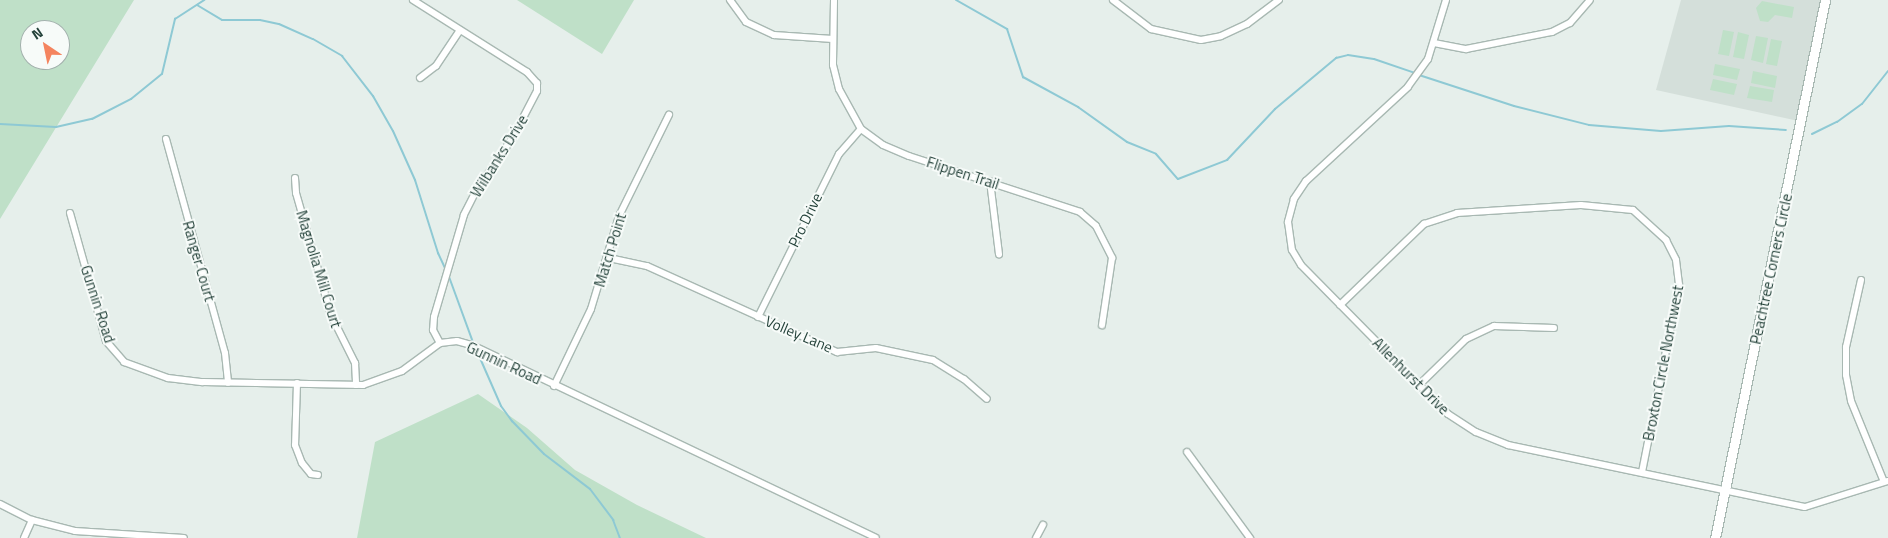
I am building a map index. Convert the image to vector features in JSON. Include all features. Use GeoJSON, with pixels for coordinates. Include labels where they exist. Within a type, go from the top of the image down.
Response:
{"type":"FeatureCollection","features":[{"type":"Feature","properties":{"kind":"street","name":"Wilbanks Drive"},"geometry":{"type":"LineString","coordinates":[[413,0],[526,72],[537,83],[537,91],[513,137],[476,191],[464,215],[434,317],[433,330],[440,343]]}},
{"type":"Feature","properties":{"kind":"street"},"geometry":{"type":"LineString","coordinates":[[730,0],[746,22],[774,35],[833,39]]}},
{"type":"Feature","properties":{"kind":"street","name":"Flippen Trail"},"geometry":{"type":"LineString","coordinates":[[834,0],[833,65],[838,89],[861,129],[883,145],[909,156],[1080,212],[1096,226],[1112,258],[1102,325]]}},
{"type":"Feature","properties":{"kind":"street"},"geometry":{"type":"LineString","coordinates":[[1112,0],[1151,30],[1201,40],[1221,36],[1247,24],[1279,0]]}},
{"type":"Feature","properties":{"kind":"street","name":"Allenhurst Drive"},"geometry":{"type":"LineString","coordinates":[[1446,0],[1428,59],[1408,87],[1306,181],[1294,199],[1288,222],[1292,250],[1301,265],[1448,414],[1476,432],[1508,445],[1805,507],[1886,482]]}},
{"type":"Feature","properties":{"kind":"street"},"geometry":{"type":"LineString","coordinates":[[1434,43],[1466,49],[1552,32],[1570,23],[1590,0]]}},
{"type":"Feature","properties":{"kind":"street","name":"Peachtree Corners Circle"},"geometry":{"type":"LineString","coordinates":[[1715,538],[1825,0]]}},
{"type":"Feature","properties":{"kind":"street"},"geometry":{"type":"LineString","coordinates":[[420,78],[436,66],[460,30]]}},
{"type":"Feature","properties":{"kind":"street","name":"Match Point"},"geometry":{"type":"LineString","coordinates":[[554,386],[591,309],[609,258],[619,216],[669,115]]}},
{"type":"Feature","properties":{"kind":"street","name":"Pro Drive"},"geometry":{"type":"LineString","coordinates":[[758,317],[839,154],[861,129]]}},
{"type":"Feature","properties":{"kind":"street","name":"Ranger Court"},"geometry":{"type":"LineString","coordinates":[[166,139],[225,353],[228,383]]}},
{"type":"Feature","properties":{"kind":"street","name":"Magnolia Mill Court"},"geometry":{"type":"LineString","coordinates":[[295,178],[296,193],[331,315],[355,363],[356,385]]}},
{"type":"Feature","properties":{"kind":"street"},"geometry":{"type":"LineString","coordinates":[[990,181],[999,254]]}},
{"type":"Feature","properties":{"kind":"street","name":"Broxton Circle Northwest"},"geometry":{"type":"LineString","coordinates":[[1340,305],[1424,224],[1457,213],[1581,205],[1633,210],[1666,240],[1676,260],[1679,286],[1642,472]]}},
{"type":"Feature","properties":{"kind":"street","name":"Gunnin Road"},"geometry":{"type":"LineString","coordinates":[[70,213],[106,341],[114,353],[124,362],[168,378],[228,383],[356,385],[383,380],[396,374],[440,343],[448,341],[474,346],[554,386],[876,538]]}},
{"type":"Feature","properties":{"kind":"street","name":"Volley Lane"},"geometry":{"type":"LineString","coordinates":[[609,258],[647,266],[837,352],[876,348],[933,360],[964,379],[987,400]]}},
{"type":"Feature","properties":{"kind":"street"},"geometry":{"type":"LineString","coordinates":[[1861,280],[1846,347],[1846,376],[1851,401],[1886,482]]}},
{"type":"Feature","properties":{"kind":"street"},"geometry":{"type":"LineString","coordinates":[[1419,385],[1466,339],[1494,326],[1554,328]]}},
{"type":"Feature","properties":{"kind":"street"},"geometry":{"type":"LineString","coordinates":[[297,383],[295,445],[302,463],[312,474],[318,475]]}},
{"type":"Feature","properties":{"kind":"street"},"geometry":{"type":"LineString","coordinates":[[1187,452],[1250,538]]}},
{"type":"Feature","properties":{"kind":"street"},"geometry":{"type":"LineString","coordinates":[[0,504],[32,520],[96,534],[184,538]]}},
{"type":"Feature","properties":{"kind":"street"},"geometry":{"type":"LineString","coordinates":[[24,538],[32,520]]}},
{"type":"Feature","properties":{"kind":"street"},"geometry":{"type":"LineString","coordinates":[[1036,538],[1043,525]]}},
{"type":"Feature","properties":{"kind":"shaded area"},"geometry":{"type":"Polygon","coordinates":[[[1681,0],[1826,0],[1803,122],[1656,90],[1681,0]]]}},
{"type":"Feature","properties":{"kind":"green space"},"geometry":{"type":"Polygon","coordinates":[[[0,0],[134,0],[0,219],[0,0]]]}},
{"type":"Feature","properties":{"kind":"green space"},"geometry":{"type":"Polygon","coordinates":[[[517,0],[634,0],[602,54],[517,0]]]}},
{"type":"Feature","properties":{"kind":"green space"},"geometry":{"type":"Polygon","coordinates":[[[1762,1],[1794,7],[1792,18],[1775,15],[1768,22],[1760,21],[1756,8],[1762,1]]]}},
{"type":"Feature","properties":{"kind":"green space"},"geometry":{"type":"Polygon","coordinates":[[[1723,30],[1734,32],[1729,56],[1718,54],[1723,30]]]}},
{"type":"Feature","properties":{"kind":"green space"},"geometry":{"type":"Polygon","coordinates":[[[1738,32],[1749,35],[1744,59],[1733,57],[1738,32]]]}},
{"type":"Feature","properties":{"kind":"green space"},"geometry":{"type":"Polygon","coordinates":[[[1756,36],[1768,38],[1763,63],[1751,60],[1756,36]]]}},
{"type":"Feature","properties":{"kind":"green space"},"geometry":{"type":"Polygon","coordinates":[[[1771,39],[1782,41],[1777,66],[1766,64],[1771,39]]]}},
{"type":"Feature","properties":{"kind":"green space"},"geometry":{"type":"Polygon","coordinates":[[[1715,64],[1740,69],[1737,80],[1713,75],[1715,64]]]}},
{"type":"Feature","properties":{"kind":"green space"},"geometry":{"type":"Polygon","coordinates":[[[1753,71],[1777,76],[1775,88],[1751,83],[1753,71]]]}},
{"type":"Feature","properties":{"kind":"green space"},"geometry":{"type":"Polygon","coordinates":[[[1713,79],[1737,84],[1734,95],[1710,90],[1713,79]]]}},
{"type":"Feature","properties":{"kind":"green space"},"geometry":{"type":"Polygon","coordinates":[[[1750,86],[1774,90],[1772,102],[1747,98],[1750,86]]]}},
{"type":"Feature","properties":{"kind":"green space"},"geometry":{"type":"Polygon","coordinates":[[[478,394],[527,428],[575,470],[637,505],[706,538],[357,538],[375,442],[478,394]]]}},
{"type":"Feature","properties":{"kind":"waterway"},"geometry":{"type":"LineString","coordinates":[[0,124],[56,127],[92,119],[131,99],[162,74],[175,19],[204,0]]}},
{"type":"Feature","properties":{"kind":"waterway"},"geometry":{"type":"LineString","coordinates":[[956,0],[1007,29],[1023,77],[1078,107],[1127,142],[1156,154],[1178,179],[1227,160],[1275,109],[1336,58],[1348,55],[1374,59],[1415,73]]}},
{"type":"Feature","properties":{"kind":"waterway"},"geometry":{"type":"LineString","coordinates":[[197,5],[222,20],[260,20],[279,24],[313,39],[342,56],[373,96],[393,131],[415,180],[438,253],[446,270]]}},
{"type":"Feature","properties":{"kind":"waterway"},"geometry":{"type":"LineString","coordinates":[[1812,134],[1837,122],[1862,104],[1888,71]]}},
{"type":"Feature","properties":{"kind":"waterway"},"geometry":{"type":"LineString","coordinates":[[1419,75],[1514,106],[1589,125],[1661,131],[1729,126],[1786,130]]}},
{"type":"Feature","properties":{"kind":"waterway"},"geometry":{"type":"LineString","coordinates":[[448,274],[474,345]]}},
{"type":"Feature","properties":{"kind":"waterway"},"geometry":{"type":"LineString","coordinates":[[476,349],[501,406],[512,421],[544,454],[590,489],[613,520],[620,538]]}}]}
